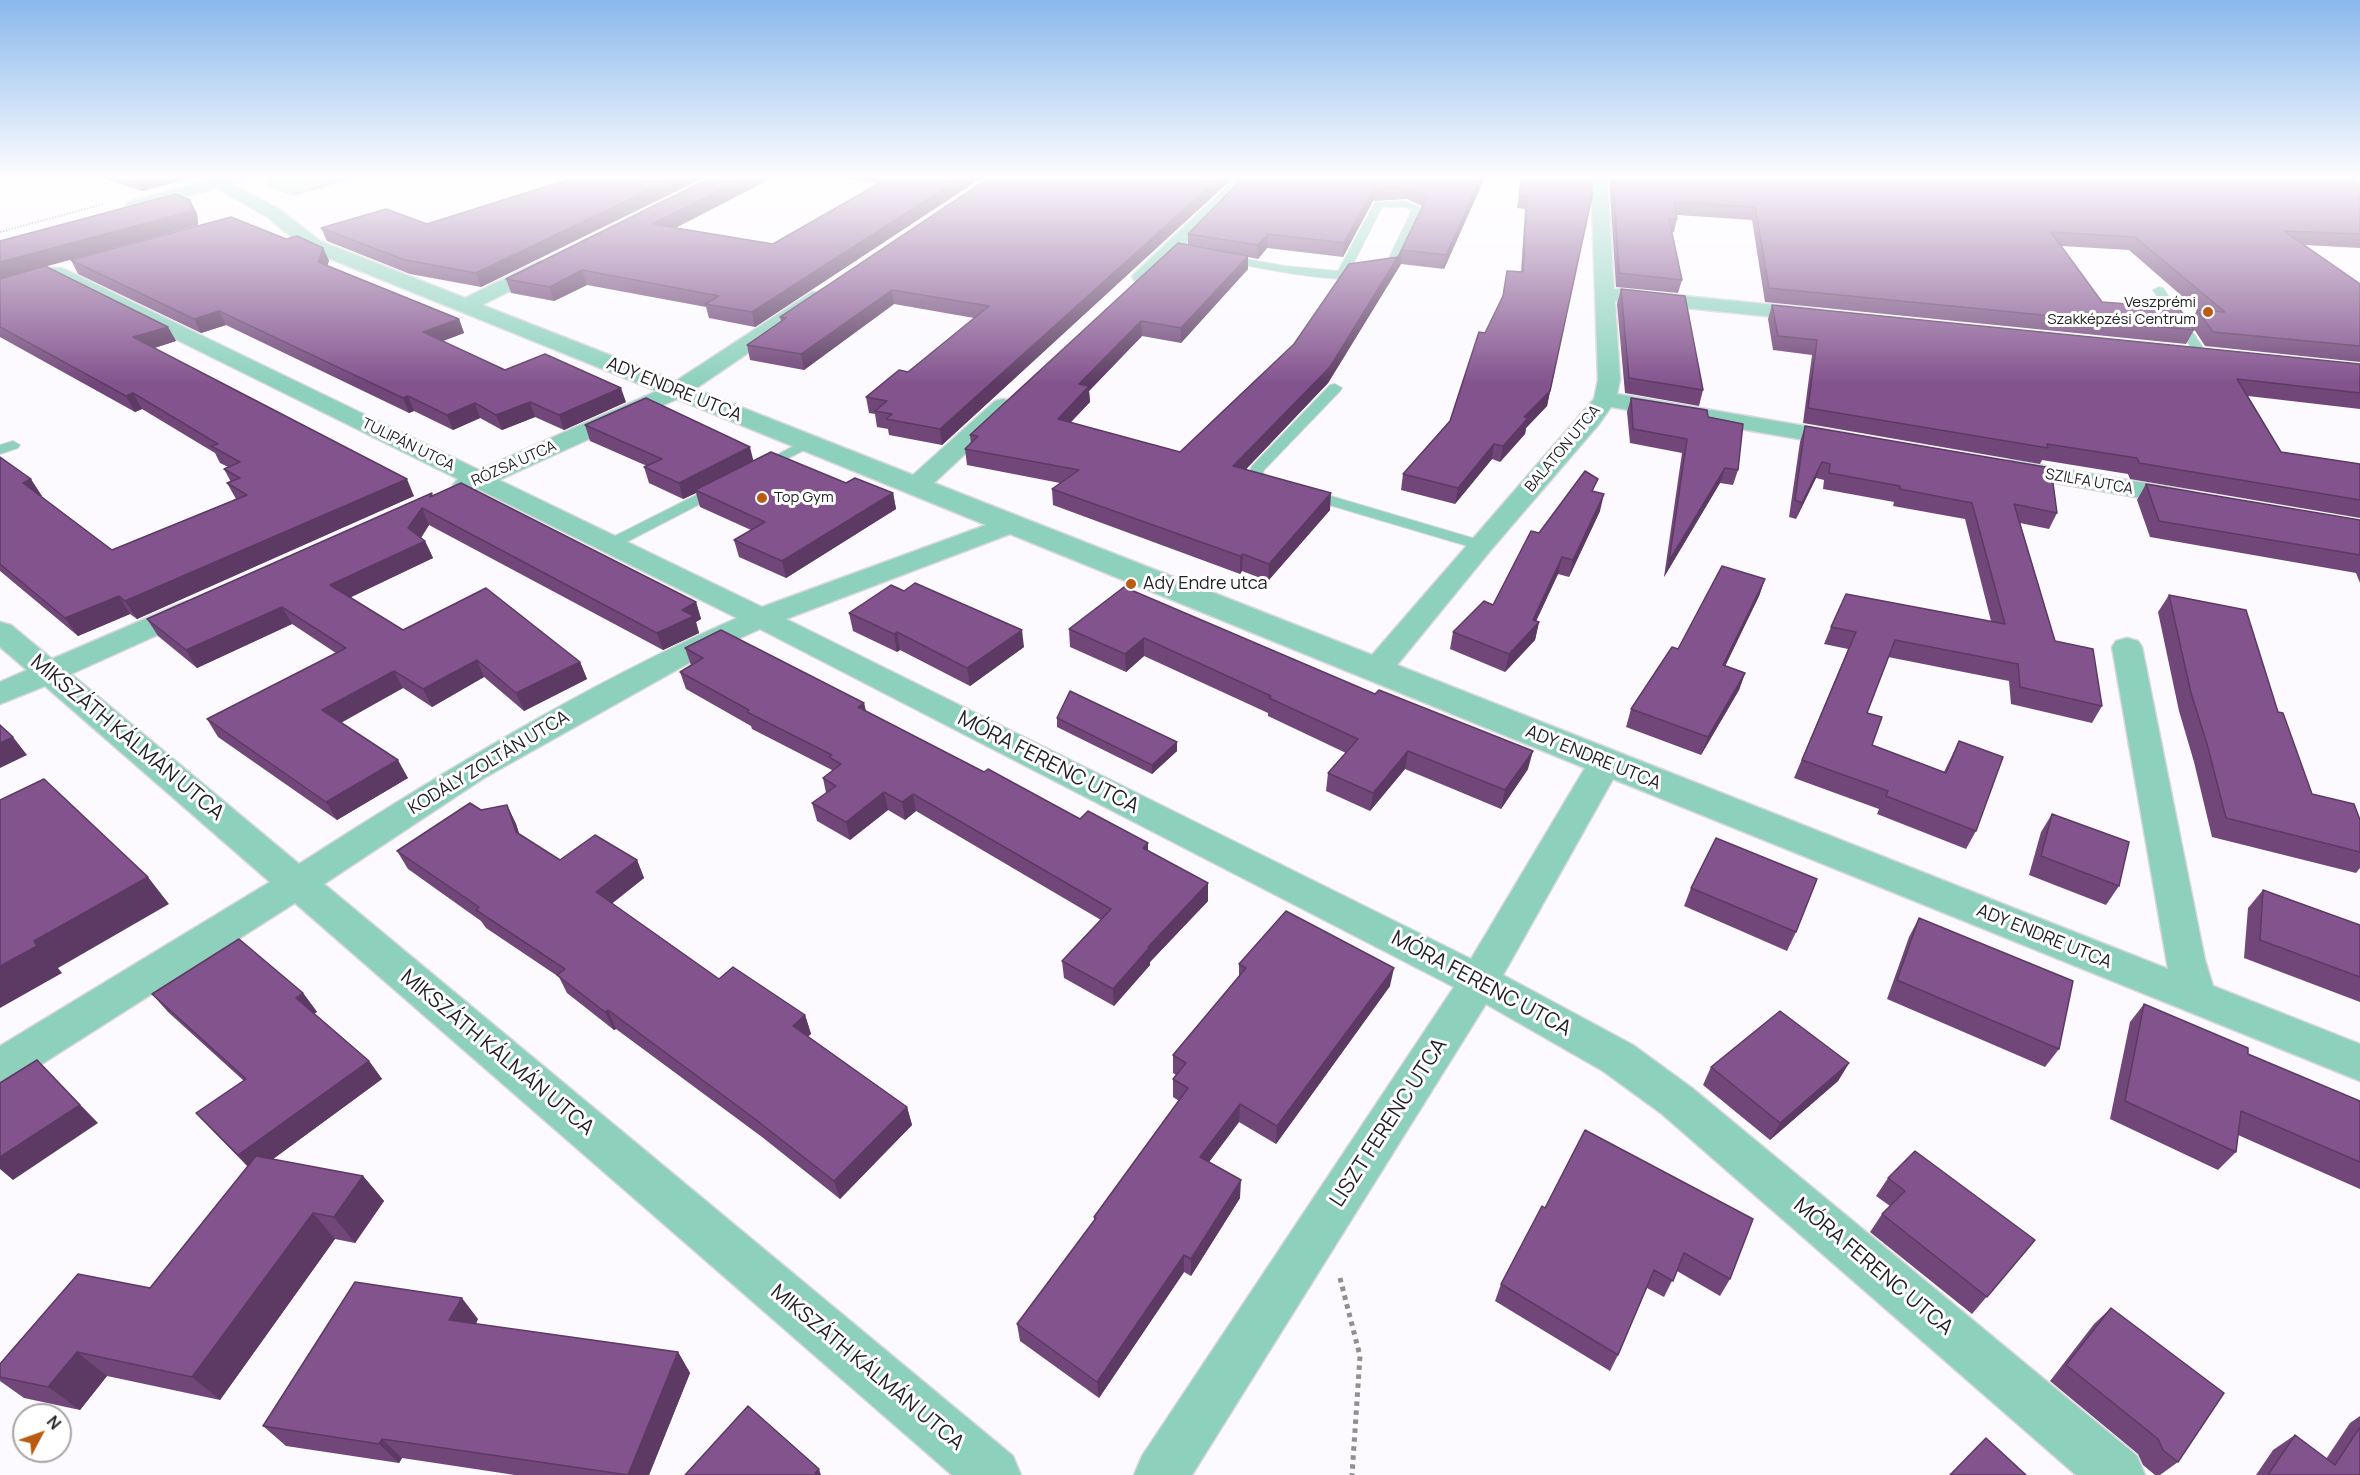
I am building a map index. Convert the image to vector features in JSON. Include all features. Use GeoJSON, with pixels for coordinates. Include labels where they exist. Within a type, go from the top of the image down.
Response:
{"type":"FeatureCollection","features":[{"type":"Feature","properties":{"kind":"street","name":"ADY ENDRE UTCA"},"geometry":{"type":"LineString","coordinates":[[315,246],[2360,1063]]}},
{"type":"Feature","properties":{"kind":"street"},"geometry":{"type":"LineString","coordinates":[[1128,290],[1181,246]]}},
{"type":"Feature","properties":{"kind":"street","name":"BALATON UTCA"},"geometry":{"type":"LineString","coordinates":[[1377,669],[1480,545],[1591,419],[1605,399],[1609,380],[1603,246]]}},
{"type":"Feature","properties":{"kind":"street"},"geometry":{"type":"LineString","coordinates":[[465,306],[565,256]]}},
{"type":"Feature","properties":{"kind":"street","name":"TULIPÁN UTCA"},"geometry":{"type":"LineString","coordinates":[[56,272],[761,618]]}},
{"type":"Feature","properties":{"kind":"street","name":"RÓZSA UTCA"},"geometry":{"type":"LineString","coordinates":[[447,494],[676,391],[832,287]]}},
{"type":"Feature","properties":{"kind":"street"},"geometry":{"type":"LineString","coordinates":[[1606,294],[1833,317]]}},
{"type":"Feature","properties":{"kind":"street"},"geometry":{"type":"LineString","coordinates":[[2178,352],[2225,357]]}},
{"type":"Feature","properties":{"kind":"street"},"geometry":{"type":"LineString","coordinates":[[916,486],[1017,393]]}},
{"type":"Feature","properties":{"kind":"street"},"geometry":{"type":"LineString","coordinates":[[1605,399],[1865,443]]}},
{"type":"Feature","properties":{"kind":"street","name":"SZILFA UTCA"},"geometry":{"type":"LineString","coordinates":[[1983,464],[2207,502]]}},
{"type":"Feature","properties":{"kind":"street","name":"KODÁLY ZOLTÁN UTCA"},"geometry":{"type":"LineString","coordinates":[[0,1068],[297,883],[472,770],[694,648],[761,618],[1012,524]]}},
{"type":"Feature","properties":{"kind":"street"},"geometry":{"type":"LineString","coordinates":[[0,694],[211,600]]}},
{"type":"Feature","properties":{"kind":"street","name":"MÓRA FERENC UTCA"},"geometry":{"type":"LineString","coordinates":[[761,618],[1479,981],[1618,1058],[1677,1101],[2118,1475]]}},
{"type":"Feature","properties":{"kind":"street","name":"MIKSZÁTH KÁLMÁN UTCA"},"geometry":{"type":"LineString","coordinates":[[0,631],[994,1475]]}},
{"type":"Feature","properties":{"kind":"street"},"geometry":{"type":"LineString","coordinates":[[2127,647],[2185,960],[2196,997]]}},
{"type":"Feature","properties":{"kind":"street","name":"LISZT FERENC UTCA"},"geometry":{"type":"LineString","coordinates":[[1161,1475],[1479,981],[1605,763]]}},
{"type":"Feature","properties":{"kind":"lane"},"geometry":{"type":"LineString","coordinates":[[1342,274],[1357,246]]}},
{"type":"Feature","properties":{"kind":"lane"},"geometry":{"type":"LineString","coordinates":[[1216,257],[1342,274],[1378,273],[1390,268],[1401,246]]}},
{"type":"Feature","properties":{"kind":"lane"},"geometry":{"type":"LineString","coordinates":[[2159,290],[2202,355]]}},
{"type":"Feature","properties":{"kind":"lane"},"geometry":{"type":"LineString","coordinates":[[1335,387],[1257,469],[1256,475],[1268,483],[1480,545]]}},
{"type":"Feature","properties":{"kind":"lane"},"geometry":{"type":"LineString","coordinates":[[610,544],[807,443]]}},
{"type":"Feature","properties":{"kind":"path"},"geometry":{"type":"LineString","coordinates":[[1325,1222],[1360,1356],[1352,1475]]}},
{"type":"Feature","properties":{"kind":"building"},"geometry":{"type":"Polygon","coordinates":[[[0,246],[61,246],[0,262],[0,246]]]}},
{"type":"Feature","properties":{"kind":"building"},"geometry":{"type":"Polygon","coordinates":[[[124,246],[318,246],[323,248],[318,262],[459,319],[423,332],[505,370],[545,354],[621,388],[559,415],[530,402],[496,415],[475,403],[447,415],[408,396],[403,398],[219,311],[194,319],[71,260],[124,246]]]}},
{"type":"Feature","properties":{"kind":"building"},"geometry":{"type":"Polygon","coordinates":[[[368,246],[533,246],[476,273],[405,260],[368,246]]]}},
{"type":"Feature","properties":{"kind":"building"},"geometry":{"type":"Polygon","coordinates":[[[573,246],[855,246],[752,312],[705,304],[719,296],[582,270],[550,287],[506,279],[573,246]]]}},
{"type":"Feature","properties":{"kind":"building"},"geometry":{"type":"Polygon","coordinates":[[[887,246],[1144,246],[940,429],[886,419],[892,414],[875,411],[887,401],[866,397],[899,370],[908,372],[989,306],[892,290],[801,354],[747,345],[786,318],[780,317],[887,246]]]}},
{"type":"Feature","properties":{"kind":"building"},"geometry":{"type":"Polygon","coordinates":[[[1175,246],[1193,246],[1248,256],[1181,328],[1141,321],[1079,384],[1089,386],[1058,419],[1180,452],[1294,344],[1349,264],[1398,257],[1330,367],[1233,466],[1331,493],[1269,564],[1243,554],[1240,556],[1052,489],[1079,470],[965,449],[978,436],[970,435],[1175,246]]]}},
{"type":"Feature","properties":{"kind":"building"},"geometry":{"type":"Polygon","coordinates":[[[1403,246],[1450,246],[1446,255],[1402,250],[1399,255],[1403,246]]]}},
{"type":"Feature","properties":{"kind":"building"},"geometry":{"type":"Polygon","coordinates":[[[1524,246],[1581,246],[1550,391],[1524,417],[1528,418],[1503,446],[1494,444],[1458,488],[1403,474],[1450,421],[1479,332],[1485,333],[1503,296],[1507,271],[1523,272],[1524,246]]]}},
{"type":"Feature","properties":{"kind":"building"},"geometry":{"type":"Polygon","coordinates":[[[1617,246],[1675,246],[1682,280],[1619,273],[1617,246]]]}},
{"type":"Feature","properties":{"kind":"building"},"geometry":{"type":"Polygon","coordinates":[[[1762,246],[2061,246],[2102,302],[2179,308],[2194,330],[1769,288],[1762,246]]]}},
{"type":"Feature","properties":{"kind":"building"},"geometry":{"type":"Polygon","coordinates":[[[2146,246],[2305,246],[2360,284],[2360,346],[2213,332],[2197,310],[2225,312],[2146,246]]]}},
{"type":"Feature","properties":{"kind":"building"},"geometry":{"type":"Polygon","coordinates":[[[45,266],[168,327],[133,337],[407,479],[125,601],[119,596],[65,618],[0,564],[0,457],[31,479],[23,483],[112,550],[247,495],[227,483],[240,478],[224,469],[240,462],[211,446],[218,444],[133,393],[126,396],[0,327],[0,279],[45,266]]]}},
{"type":"Feature","properties":{"kind":"building"},"geometry":{"type":"Polygon","coordinates":[[[1621,289],[1685,296],[1703,390],[1629,378],[1621,289]]]}},
{"type":"Feature","properties":{"kind":"building"},"geometry":{"type":"Polygon","coordinates":[[[1772,305],[2360,364],[2360,393],[2237,379],[2281,452],[2360,464],[2360,500],[2139,463],[2137,458],[2047,444],[2048,448],[1808,408],[1817,340],[1778,336],[1772,305]]]}},
{"type":"Feature","properties":{"kind":"building"},"geometry":{"type":"Polygon","coordinates":[[[646,398],[750,447],[679,483],[644,467],[662,459],[585,425],[646,398]]]}},
{"type":"Feature","properties":{"kind":"building"},"geometry":{"type":"Polygon","coordinates":[[[1631,398],[1707,410],[1708,417],[1743,424],[1738,470],[1725,468],[1669,561],[1687,439],[1633,429],[1631,398]]]}},
{"type":"Feature","properties":{"kind":"building"},"geometry":{"type":"Polygon","coordinates":[[[1805,426],[2051,468],[2057,513],[2014,504],[2055,641],[2093,649],[2102,706],[2020,687],[2018,664],[1895,640],[1867,713],[1882,717],[1872,745],[1946,773],[1959,741],[2003,757],[1976,831],[1886,796],[1888,791],[1802,760],[1856,632],[1831,627],[1846,594],[2005,624],[1972,503],[1900,489],[1900,486],[1829,473],[1830,464],[1822,462],[1802,503],[1795,500],[1805,426]]]}},
{"type":"Feature","properties":{"kind":"building"},"geometry":{"type":"Polygon","coordinates":[[[771,452],[846,483],[855,478],[893,493],[782,561],[734,540],[765,522],[695,490],[771,452]]]}},
{"type":"Feature","properties":{"kind":"building"},"geometry":{"type":"Polygon","coordinates":[[[1585,471],[1598,479],[1592,491],[1604,494],[1573,560],[1562,557],[1533,620],[1539,622],[1509,654],[1453,632],[1484,601],[1493,605],[1531,531],[1539,533],[1585,471]]]}},
{"type":"Feature","properties":{"kind":"building"},"geometry":{"type":"Polygon","coordinates":[[[461,483],[696,602],[682,610],[694,616],[657,633],[422,508],[408,528],[425,541],[330,585],[403,630],[486,588],[580,662],[516,693],[477,660],[423,689],[394,671],[322,710],[398,760],[326,802],[207,719],[346,648],[282,607],[186,650],[147,619],[432,493],[430,497],[461,483]]]}},
{"type":"Feature","properties":{"kind":"building"},"geometry":{"type":"Polygon","coordinates":[[[2146,484],[2360,520],[2360,555],[2159,521],[2146,484]]]}},
{"type":"Feature","properties":{"kind":"building"},"geometry":{"type":"Polygon","coordinates":[[[1722,566],[1765,579],[1723,665],[1745,673],[1708,737],[1631,709],[1672,647],[1678,649],[1722,566]]]}},
{"type":"Feature","properties":{"kind":"building"},"geometry":{"type":"Polygon","coordinates":[[[915,583],[1022,630],[967,668],[897,632],[894,634],[849,613],[891,585],[904,591],[915,583]]]}},
{"type":"Feature","properties":{"kind":"building"},"geometry":{"type":"Polygon","coordinates":[[[1124,587],[1375,694],[1379,690],[1533,751],[1505,790],[1408,751],[1373,793],[1328,773],[1358,739],[1144,638],[1125,654],[1069,629],[1124,587]]]}},
{"type":"Feature","properties":{"kind":"building"},"geometry":{"type":"Polygon","coordinates":[[[2169,595],[2246,610],[2278,712],[2283,713],[2312,794],[2354,804],[2360,820],[2360,852],[2226,818],[2191,693],[2169,595]]]}},
{"type":"Feature","properties":{"kind":"building"},"geometry":{"type":"Polygon","coordinates":[[[721,630],[864,703],[858,707],[984,772],[988,769],[1080,819],[1088,811],[1148,843],[1143,848],[1208,883],[1148,947],[1113,989],[1062,961],[1111,909],[913,794],[902,802],[884,792],[846,822],[812,803],[836,786],[823,778],[841,764],[829,757],[832,755],[747,712],[749,710],[680,672],[703,658],[685,648],[721,630]]]}},
{"type":"Feature","properties":{"kind":"building"},"geometry":{"type":"Polygon","coordinates":[[[1070,691],[1177,742],[1152,765],[1057,718],[1070,691]]]}},
{"type":"Feature","properties":{"kind":"building"},"geometry":{"type":"Polygon","coordinates":[[[0,725],[13,737],[0,743],[0,725]]]}},
{"type":"Feature","properties":{"kind":"building"},"geometry":{"type":"Polygon","coordinates":[[[44,779],[148,877],[34,941],[37,946],[0,966],[0,800],[44,779]]]}},
{"type":"Feature","properties":{"kind":"building"},"geometry":{"type":"Polygon","coordinates":[[[470,803],[481,810],[507,805],[516,832],[560,860],[595,835],[637,860],[596,892],[719,979],[733,967],[805,1015],[793,1026],[907,1107],[834,1181],[755,1119],[557,975],[565,969],[476,910],[479,907],[397,851],[470,803]]]}},
{"type":"Feature","properties":{"kind":"building"},"geometry":{"type":"Polygon","coordinates":[[[2052,814],[2129,842],[2119,886],[2041,856],[2052,814]]]}},
{"type":"Feature","properties":{"kind":"building"},"geometry":{"type":"Polygon","coordinates":[[[1716,838],[1817,879],[1796,932],[1691,888],[1716,838]]]}},
{"type":"Feature","properties":{"kind":"building"},"geometry":{"type":"Polygon","coordinates":[[[2263,890],[2360,925],[2360,977],[2260,940],[2263,890]]]}},
{"type":"Feature","properties":{"kind":"building"},"geometry":{"type":"Polygon","coordinates":[[[1286,911],[1394,968],[1277,1126],[1240,1104],[1200,1157],[1241,1180],[1191,1259],[1184,1255],[1097,1382],[1017,1324],[1188,1088],[1173,1079],[1186,1063],[1173,1055],[1246,968],[1239,964],[1286,911]]]}},
{"type":"Feature","properties":{"kind":"building"},"geometry":{"type":"Polygon","coordinates":[[[1919,918],[2073,981],[2059,1049],[1897,980],[1919,918]]]}},
{"type":"Feature","properties":{"kind":"building"},"geometry":{"type":"Polygon","coordinates":[[[239,939],[303,993],[296,998],[369,1061],[238,1155],[196,1113],[246,1079],[152,994],[239,939]]]}},
{"type":"Feature","properties":{"kind":"building"},"geometry":{"type":"Polygon","coordinates":[[[2144,1004],[2248,1048],[2248,1054],[2360,1101],[2360,1162],[2241,1111],[2236,1152],[2125,1101],[2144,1004]]]}},
{"type":"Feature","properties":{"kind":"building"},"geometry":{"type":"Polygon","coordinates":[[[1780,1011],[1849,1063],[1780,1123],[1711,1067],[1780,1011]]]}},
{"type":"Feature","properties":{"kind":"building"},"geometry":{"type":"Polygon","coordinates":[[[37,1060],[80,1105],[0,1157],[0,1083],[37,1060]]]}},
{"type":"Feature","properties":{"kind":"building"},"geometry":{"type":"Polygon","coordinates":[[[1585,1130],[1753,1219],[1730,1279],[1684,1253],[1673,1281],[1654,1270],[1618,1355],[1501,1284],[1542,1206],[1545,1208],[1585,1130]]]}},
{"type":"Feature","properties":{"kind":"building"},"geometry":{"type":"Polygon","coordinates":[[[1915,1151],[2035,1240],[1987,1297],[1882,1214],[1905,1191],[1888,1178],[1915,1151]]]}},
{"type":"Feature","properties":{"kind":"building"},"geometry":{"type":"Polygon","coordinates":[[[256,1156],[363,1176],[334,1217],[313,1213],[192,1377],[77,1352],[48,1387],[0,1377],[0,1364],[78,1274],[150,1288],[256,1156]]]}},
{"type":"Feature","properties":{"kind":"building"},"geometry":{"type":"Polygon","coordinates":[[[355,1282],[462,1298],[449,1320],[678,1352],[628,1475],[382,1439],[379,1444],[263,1426],[355,1282]]]}},
{"type":"Feature","properties":{"kind":"building"},"geometry":{"type":"Polygon","coordinates":[[[2111,1308],[2224,1393],[2178,1462],[2163,1450],[2158,1439],[2066,1365],[2111,1308]]]}},
{"type":"Feature","properties":{"kind":"building"},"geometry":{"type":"Polygon","coordinates":[[[748,1406],[819,1469],[815,1473],[817,1475],[685,1475],[748,1406]]]}},
{"type":"Feature","properties":{"kind":"building"},"geometry":{"type":"Polygon","coordinates":[[[2360,1427],[2360,1475],[2268,1475],[2295,1435],[2335,1465],[2360,1427]]]}},
{"type":"Feature","properties":{"kind":"building"},"geometry":{"type":"Polygon","coordinates":[[[1986,1438],[2026,1475],[1950,1475],[1986,1438]]]}},
{"type":"Feature","properties":{"kind":"place","name":"Veszprémi Szakképzési Centrum"},"geometry":{"type":"Point","coordinates":[2208,312]}},
{"type":"Feature","properties":{"kind":"place","name":"Top Gym"},"geometry":{"type":"Point","coordinates":[762,498]}},
{"type":"Feature","properties":{"kind":"place","name":"Ady Endre utca"},"geometry":{"type":"Point","coordinates":[1131,584]}}]}
